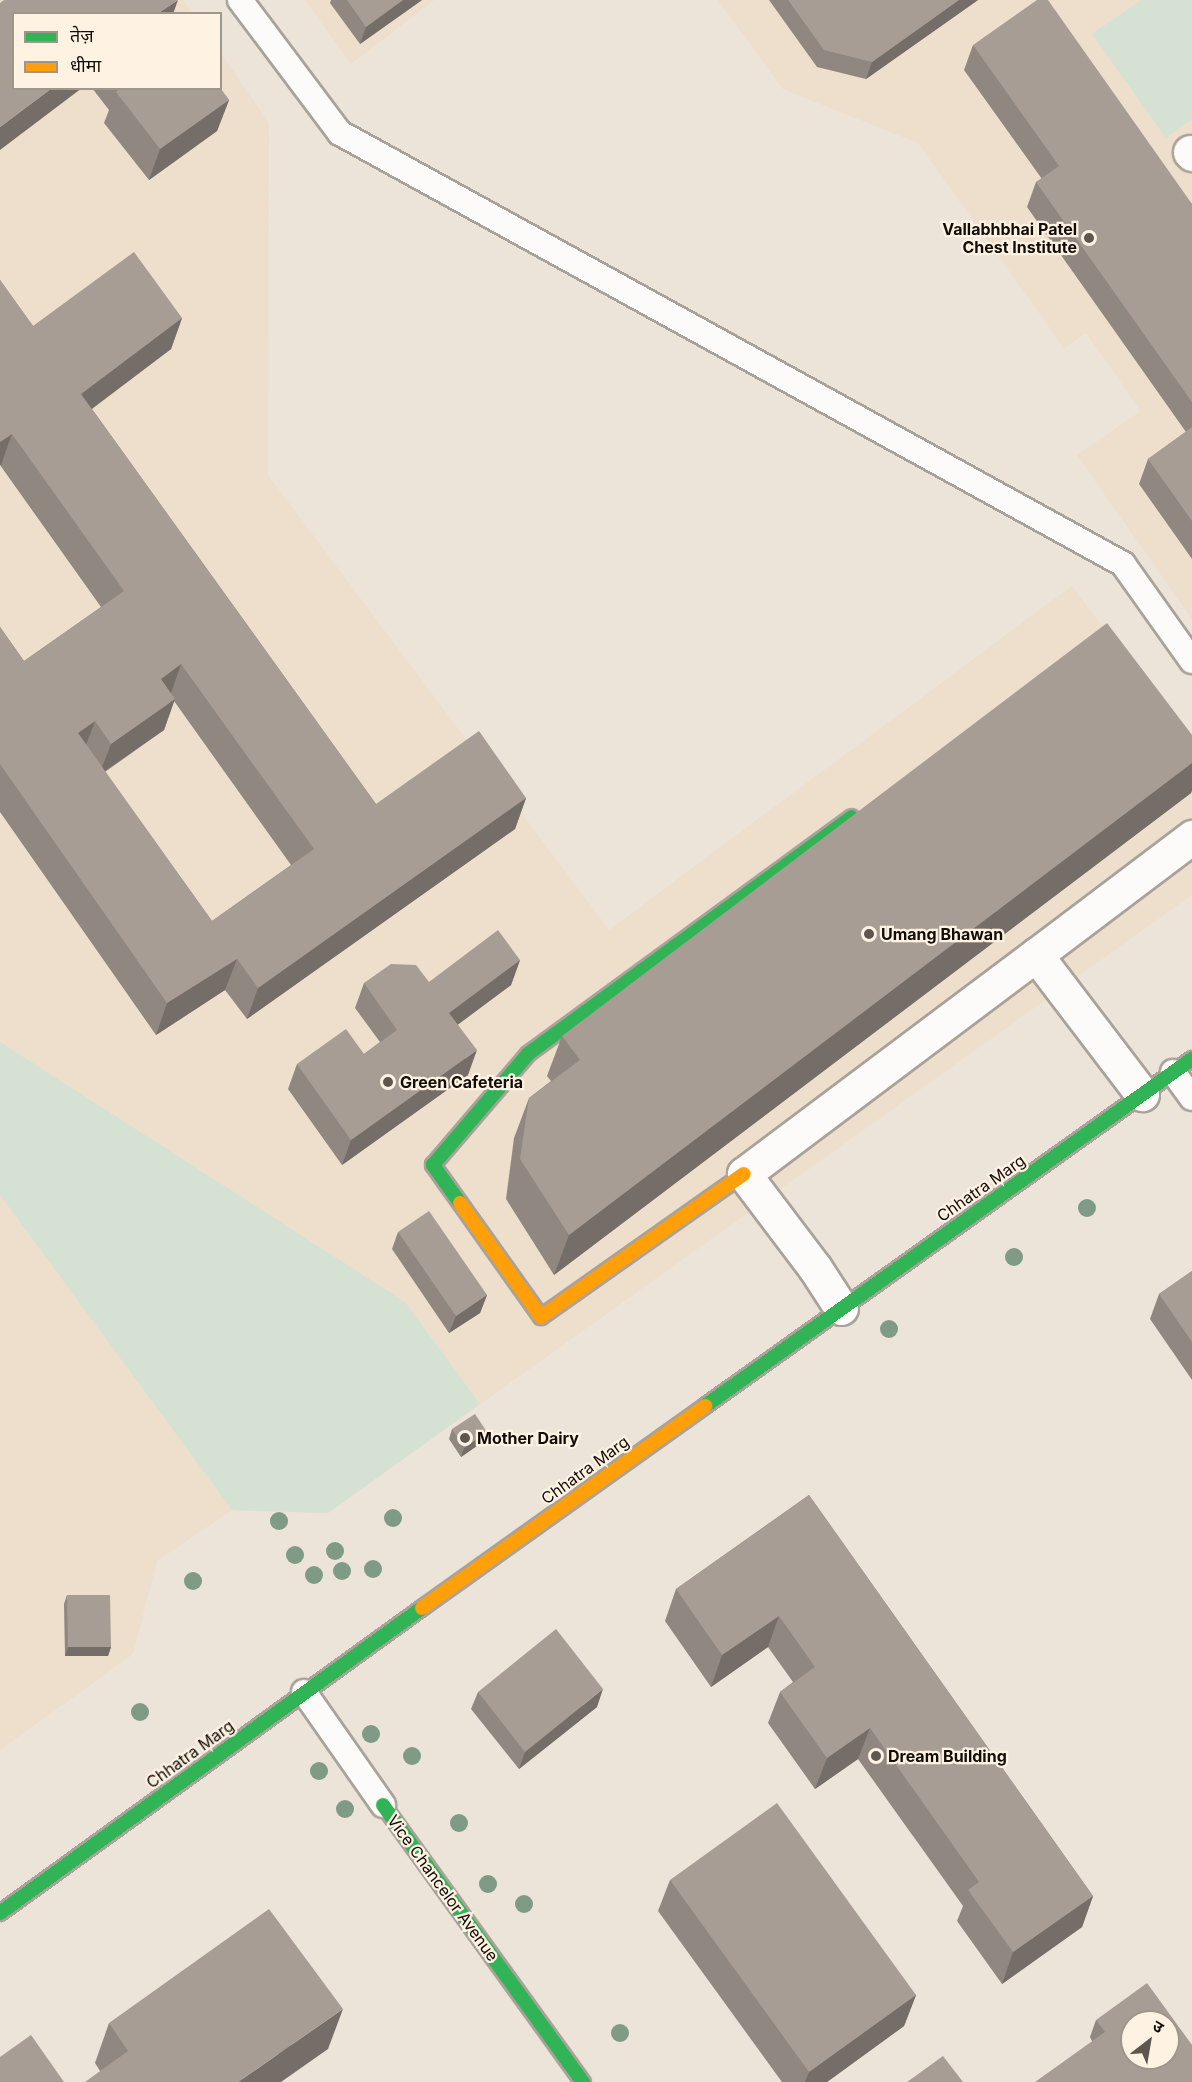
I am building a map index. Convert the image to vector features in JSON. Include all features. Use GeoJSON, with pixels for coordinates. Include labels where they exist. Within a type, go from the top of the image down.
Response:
{"type":"FeatureCollection","features":[{"type":"Feature","properties":{"kind":"street"},"geometry":{"type":"LineString","coordinates":[[862,810],[528,1053],[433,1165],[541,1317],[744,1174],[1192,837]]}},
{"type":"Feature","properties":{"kind":"street"},"geometry":{"type":"LineString","coordinates":[[1036,955],[1142,1094]]}},
{"type":"Feature","properties":{"kind":"street","name":"Chhatra Marg"},"geometry":{"type":"LineString","coordinates":[[0,1912],[304,1692],[1183,1065]]}},
{"type":"Feature","properties":{"kind":"street"},"geometry":{"type":"LineString","coordinates":[[744,1174],[815,1269],[841,1308]]}},
{"type":"Feature","properties":{"kind":"street","name":"Vice Chancelor Avenue"},"geometry":{"type":"LineString","coordinates":[[383,1805],[583,2082]]}},
{"type":"Feature","properties":{"kind":"lane"},"geometry":{"type":"LineString","coordinates":[[240,0],[340,133],[1123,564],[1192,661]]}},
{"type":"Feature","properties":{"kind":"lane"},"geometry":{"type":"LineString","coordinates":[[1183,1065],[1192,1098]]}},
{"type":"Feature","properties":{"kind":"lane","name":"Vice Chancelor Avenue"},"geometry":{"type":"LineString","coordinates":[[304,1692],[383,1805]]}},
{"type":"Feature","properties":{"kind":"shaded area"},"geometry":{"type":"Polygon","coordinates":[[[0,0],[183,0],[192,12],[12,12],[12,90],[222,90],[222,54],[269,123],[268,475],[609,930],[1072,586],[1192,747],[1192,895],[328,1513],[232,1510],[157,1561],[133,1654],[0,1750],[0,0]]]}},
{"type":"Feature","properties":{"kind":"shaded area"},"geometry":{"type":"Polygon","coordinates":[[[305,0],[434,0],[351,64],[305,0]]]}},
{"type":"Feature","properties":{"kind":"shaded area","name":"Vallabhbhai Patel Chest Institute"},"geometry":{"type":"Polygon","coordinates":[[[718,0],[1192,0],[1192,619],[1077,455],[1141,411],[1086,333],[1064,348],[918,143],[783,89],[718,0]]]}},
{"type":"Feature","properties":{"kind":"green space"},"geometry":{"type":"Polygon","coordinates":[[[1141,0],[1192,0],[1192,119],[1166,138],[1092,34],[1141,0]]]}},
{"type":"Feature","properties":{"kind":"green space"},"geometry":{"type":"Polygon","coordinates":[[[0,1042],[405,1302],[480,1404],[328,1513],[232,1510],[0,1195],[0,1042]]]}},
{"type":"Feature","properties":{"kind":"building"},"geometry":{"type":"Polygon","coordinates":[[[4,0],[178,0],[160,12],[12,12],[12,90],[49,90],[0,127],[0,3],[4,0]]]}},
{"type":"Feature","properties":{"kind":"building"},"geometry":{"type":"Polygon","coordinates":[[[347,0],[403,0],[366,27],[347,0]]]}},
{"type":"Feature","properties":{"kind":"building"},"geometry":{"type":"Polygon","coordinates":[[[788,0],[959,0],[872,62],[824,50],[788,0]]]}},
{"type":"Feature","properties":{"kind":"building"},"geometry":{"type":"Polygon","coordinates":[[[1037,0],[1048,0],[1192,204],[1192,402],[1036,182],[1059,166],[973,45],[1037,0]]]}},
{"type":"Feature","properties":{"kind":"building"},"geometry":{"type":"Polygon","coordinates":[[[118,90],[222,90],[229,100],[160,149],[116,92],[118,90]]]}},
{"type":"Feature","properties":{"kind":"building"},"geometry":{"type":"Polygon","coordinates":[[[134,252],[182,318],[81,394],[376,804],[479,731],[526,798],[258,988],[237,959],[167,1003],[0,764],[0,627],[24,661],[124,591],[12,434],[0,442],[0,280],[33,326],[134,252]],[[181,664],[161,679],[175,699],[111,744],[95,721],[78,733],[212,921],[314,849],[181,664]]]}},
{"type":"Feature","properties":{"kind":"building"},"geometry":{"type":"Polygon","coordinates":[[[1192,427],[1192,521],[1148,459],[1192,427]]]}},
{"type":"Feature","properties":{"kind":"building","name":"Umang Bhawan"},"geometry":{"type":"Polygon","coordinates":[[[1107,623],[1192,735],[1192,763],[569,1235],[520,1159],[529,1098],[580,1060],[562,1036],[1107,623]]]}},
{"type":"Feature","properties":{"kind":"building"},"geometry":{"type":"Polygon","coordinates":[[[498,930],[520,960],[449,1013],[477,1050],[351,1140],[297,1064],[346,1029],[364,1054],[397,1030],[364,983],[391,964],[416,965],[429,982],[498,930]]]}},
{"type":"Feature","properties":{"kind":"building"},"geometry":{"type":"Polygon","coordinates":[[[429,1211],[487,1295],[456,1316],[398,1232],[429,1211]]]}},
{"type":"Feature","properties":{"kind":"building"},"geometry":{"type":"Polygon","coordinates":[[[1192,1271],[1192,1342],[1159,1294],[1192,1271]]]}},
{"type":"Feature","properties":{"kind":"building"},"geometry":{"type":"Polygon","coordinates":[[[475,1414],[487,1432],[464,1448],[452,1429],[475,1414]]]}},
{"type":"Feature","properties":{"kind":"building","name":"Dream Building"},"geometry":{"type":"Polygon","coordinates":[[[809,1495],[1093,1896],[1013,1952],[968,1890],[979,1882],[870,1728],[827,1758],[780,1692],[815,1667],[779,1616],[722,1655],[676,1589],[809,1495]]]}},
{"type":"Feature","properties":{"kind":"building"},"geometry":{"type":"Polygon","coordinates":[[[67,1595],[110,1595],[111,1647],[68,1647],[67,1595]]]}},
{"type":"Feature","properties":{"kind":"building"},"geometry":{"type":"Polygon","coordinates":[[[556,1629],[603,1689],[525,1752],[478,1692],[556,1629]]]}},
{"type":"Feature","properties":{"kind":"building"},"geometry":{"type":"Polygon","coordinates":[[[777,1803],[916,1995],[809,2072],[670,1880],[777,1803]]]}},
{"type":"Feature","properties":{"kind":"building"},"geometry":{"type":"Polygon","coordinates":[[[269,1909],[343,2009],[238,2082],[85,2082],[128,2051],[109,2023],[269,1909]]]}},
{"type":"Feature","properties":{"kind":"building"},"geometry":{"type":"Polygon","coordinates":[[[1147,1983],[1167,2010],[1120,2010],[1120,2070],[1180,2070],[1180,2028],[1192,2045],[1192,2082],[1035,2082],[1105,2032],[1096,2020],[1147,1983]]]}},
{"type":"Feature","properties":{"kind":"building"},"geometry":{"type":"Polygon","coordinates":[[[31,2035],[64,2082],[0,2082],[0,2057],[31,2035]]]}},
{"type":"Feature","properties":{"kind":"building"},"geometry":{"type":"Polygon","coordinates":[[[943,2056],[963,2082],[907,2082],[943,2056]]]}},
{"type":"Feature","properties":{"kind":"traffic: fast"},"geometry":{"type":"LineString","coordinates":[[460,1203],[433,1165],[528,1054],[852,817]]}},
{"type":"Feature","properties":{"kind":"traffic: fast"},"geometry":{"type":"LineString","coordinates":[[705,1406],[1192,1059]]}},
{"type":"Feature","properties":{"kind":"traffic: fast"},"geometry":{"type":"LineString","coordinates":[[0,1913],[422,1608]]}},
{"type":"Feature","properties":{"kind":"traffic: fast"},"geometry":{"type":"LineString","coordinates":[[383,1805],[583,2082]]}},
{"type":"Feature","properties":{"kind":"traffic: slow"},"geometry":{"type":"LineString","coordinates":[[460,1203],[541,1317],[744,1174]]}},
{"type":"Feature","properties":{"kind":"traffic: slow"},"geometry":{"type":"LineString","coordinates":[[422,1608],[705,1406]]}},
{"type":"Feature","properties":{"kind":"place","name":"Vallabhbhai Patel Chest Institute"},"geometry":{"type":"Point","coordinates":[1089,238]}},
{"type":"Feature","properties":{"kind":"place","name":"Umang Bhawan"},"geometry":{"type":"Point","coordinates":[869,934]}},
{"type":"Feature","properties":{"kind":"place","name":"Green Cafeteria"},"geometry":{"type":"Point","coordinates":[388,1082]}},
{"type":"Feature","properties":{"kind":"place","name":"Mother Dairy"},"geometry":{"type":"Point","coordinates":[465,1438]}},
{"type":"Feature","properties":{"kind":"place","name":"Dream Building"},"geometry":{"type":"Point","coordinates":[876,1756]}}]}
